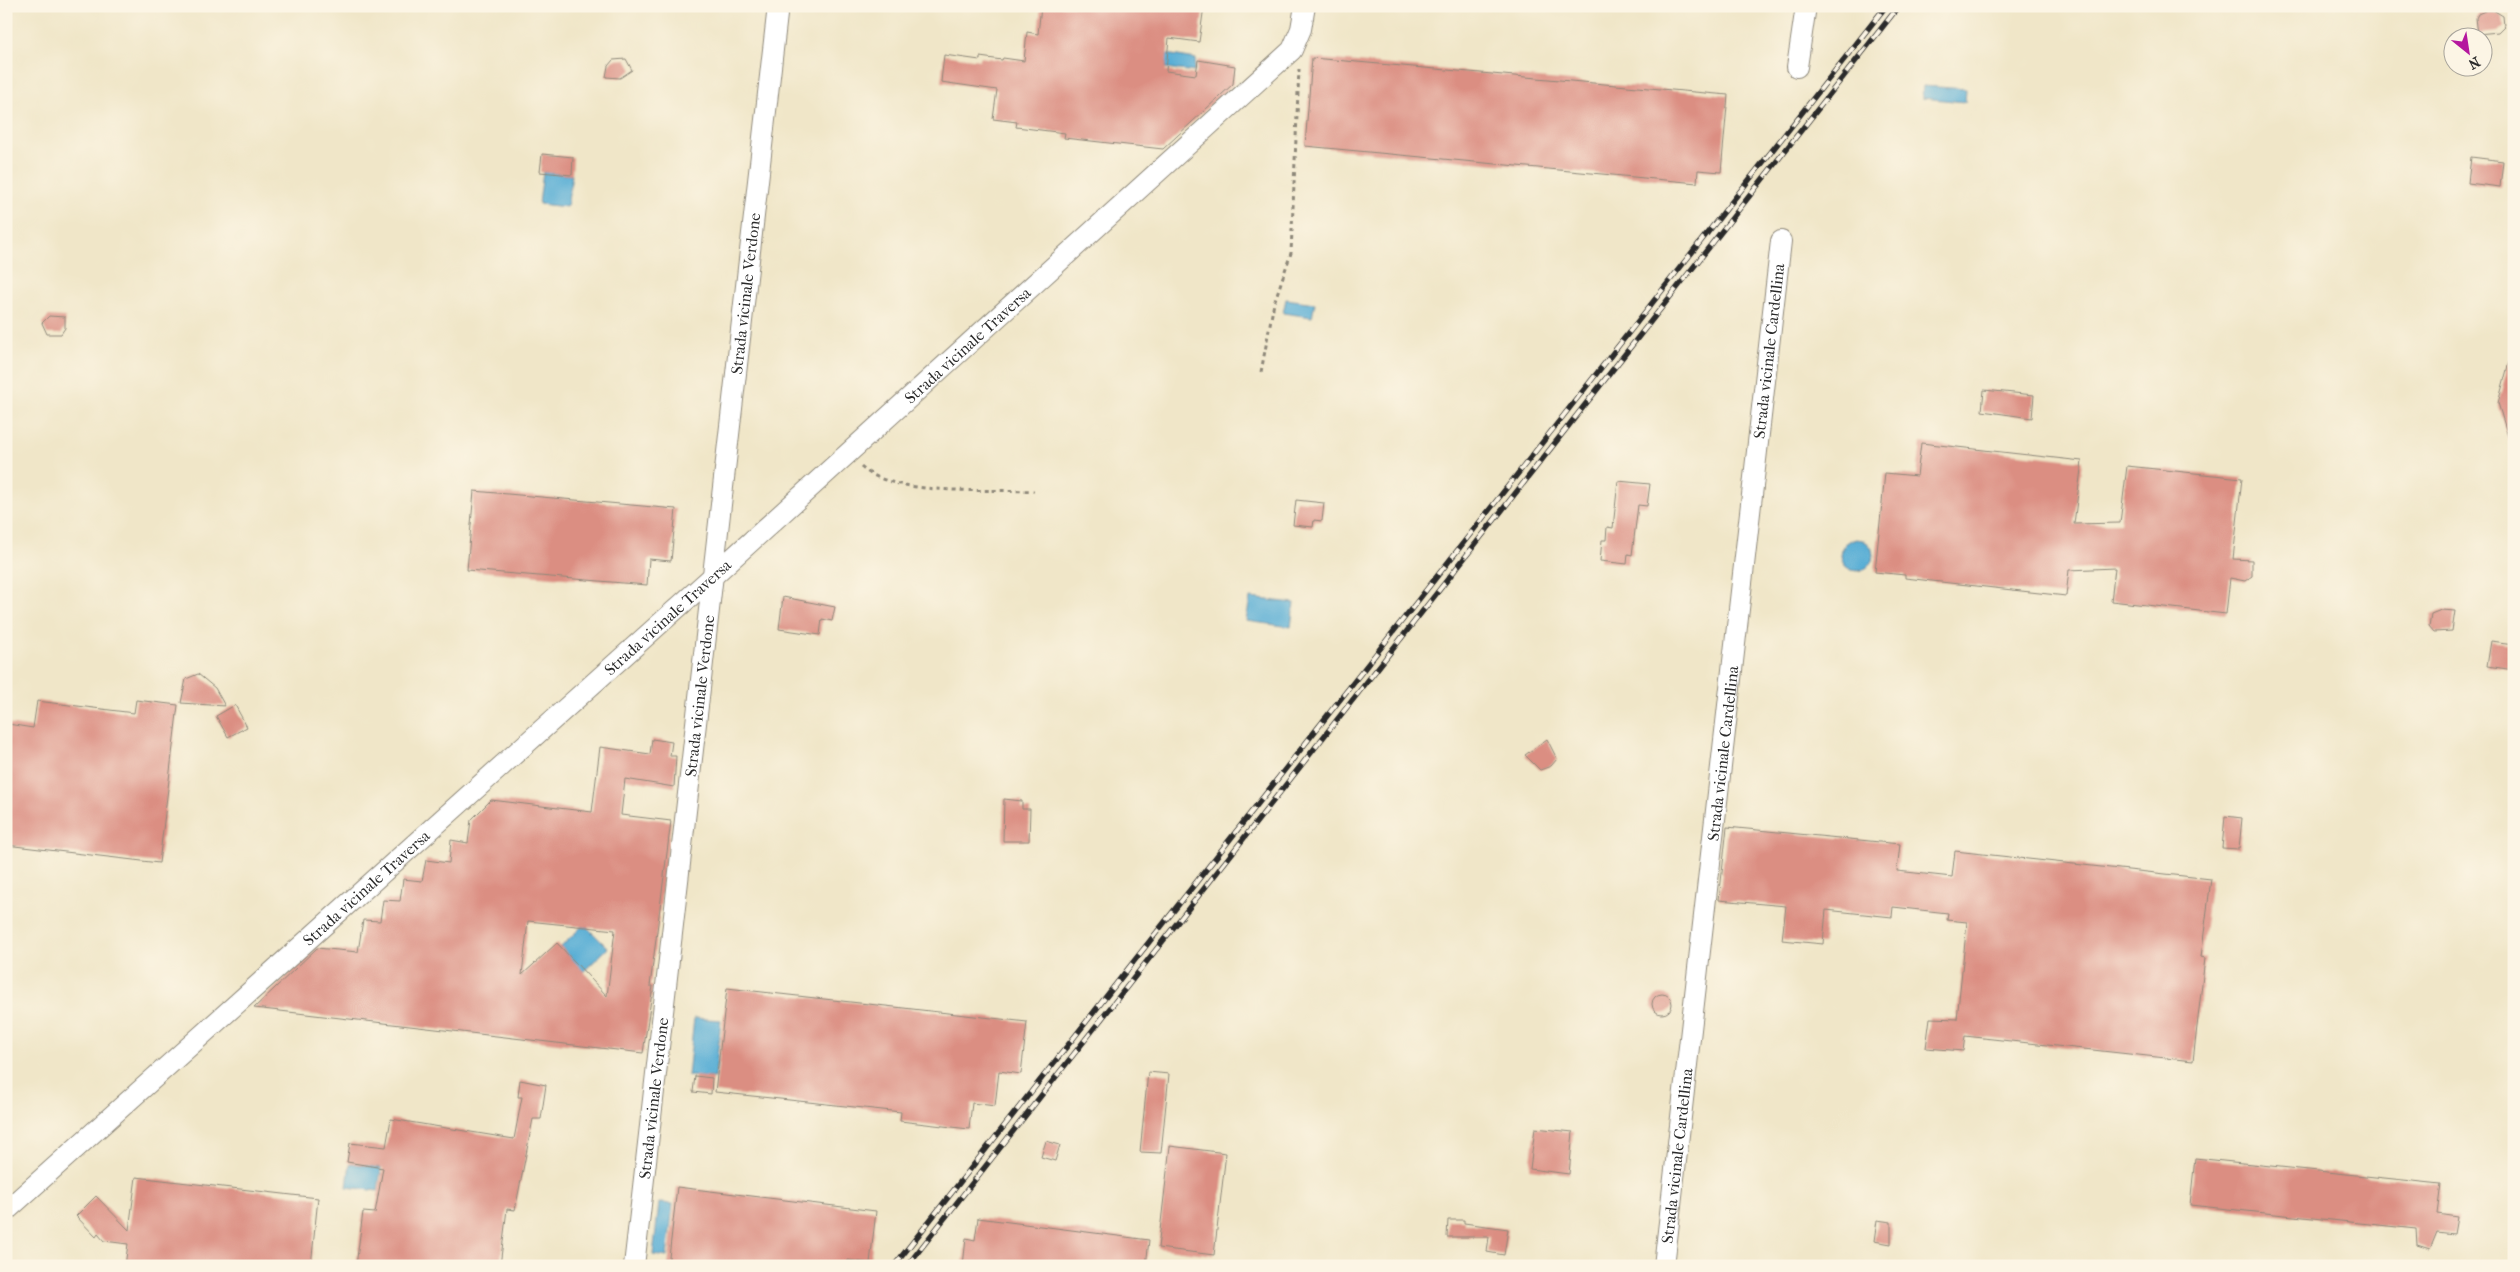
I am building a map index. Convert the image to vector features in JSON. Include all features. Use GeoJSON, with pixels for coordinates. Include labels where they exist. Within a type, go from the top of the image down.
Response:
{"type":"FeatureCollection","features":[{"type":"Feature","properties":{"kind":"street","name":"Strada vicinale Verdone"},"geometry":{"type":"LineString","coordinates":[[634,1266],[778,6]]}},
{"type":"Feature","properties":{"kind":"street","name":"Strada vicinale Traversa"},"geometry":{"type":"LineString","coordinates":[[6,1211],[713,576],[1292,50],[1302,29],[1305,6]]}},
{"type":"Feature","properties":{"kind":"street"},"geometry":{"type":"LineString","coordinates":[[1797,67],[1806,6]]}},
{"type":"Feature","properties":{"kind":"street","name":"Strada vicinale Cardellina"},"geometry":{"type":"LineString","coordinates":[[1664,1266],[1781,241]]}},
{"type":"Feature","properties":{"kind":"path"},"geometry":{"type":"LineString","coordinates":[[1261,372],[1274,303],[1291,253],[1300,72],[1292,50]]}},
{"type":"Feature","properties":{"kind":"path"},"geometry":{"type":"LineString","coordinates":[[846,454],[871,476],[913,488],[1034,491]]}},
{"type":"Feature","properties":{"kind":"water"},"geometry":{"type":"Polygon","coordinates":[[[1166,54],[1196,59],[1194,72],[1166,68],[1166,54]]]}},
{"type":"Feature","properties":{"kind":"water"},"geometry":{"type":"Polygon","coordinates":[[[1923,86],[1966,89],[1965,102],[1922,98],[1923,86]]]}},
{"type":"Feature","properties":{"kind":"water"},"geometry":{"type":"Polygon","coordinates":[[[543,172],[572,175],[567,207],[539,204],[543,172]]]}},
{"type":"Feature","properties":{"kind":"water"},"geometry":{"type":"Polygon","coordinates":[[[1286,299],[1315,303],[1312,317],[1283,313],[1286,299]]]}},
{"type":"Feature","properties":{"kind":"water"},"geometry":{"type":"Polygon","coordinates":[[[1857,539],[1863,540],[1868,544],[1872,549],[1872,561],[1868,566],[1863,570],[1857,571],[1851,570],[1846,566],[1842,561],[1841,555],[1842,549],[1846,544],[1851,540],[1857,539]]]}},
{"type":"Feature","properties":{"kind":"water"},"geometry":{"type":"Polygon","coordinates":[[[1250,598],[1294,603],[1291,627],[1246,621],[1250,598]]]}},
{"type":"Feature","properties":{"kind":"water"},"geometry":{"type":"Polygon","coordinates":[[[581,927],[587,927],[608,948],[583,972],[561,947],[581,927]]]}},
{"type":"Feature","properties":{"kind":"water"},"geometry":{"type":"Polygon","coordinates":[[[694,1018],[721,1020],[715,1078],[688,1076],[694,1018]]]}},
{"type":"Feature","properties":{"kind":"water"},"geometry":{"type":"Polygon","coordinates":[[[350,1163],[381,1168],[378,1191],[347,1187],[350,1163]]]}},
{"type":"Feature","properties":{"kind":"water"},"geometry":{"type":"Polygon","coordinates":[[[659,1203],[673,1204],[667,1257],[653,1255],[659,1203]]]}},
{"type":"Feature","properties":{"kind":"building"},"geometry":{"type":"Polygon","coordinates":[[[1041,6],[1204,6],[1199,42],[1169,38],[1166,71],[1196,75],[1198,60],[1235,66],[1233,84],[1163,149],[1064,138],[1065,133],[1016,127],[1017,122],[993,119],[997,90],[941,82],[944,55],[980,60],[980,57],[1024,61],[1027,32],[1038,34],[1041,6]]]}},
{"type":"Feature","properties":{"kind":"building"},"geometry":{"type":"Polygon","coordinates":[[[2487,10],[2493,10],[2503,16],[2504,26],[2498,32],[2492,33],[2492,28],[2477,28],[2476,18],[2478,14],[2487,10]]]}},
{"type":"Feature","properties":{"kind":"building"},"geometry":{"type":"Polygon","coordinates":[[[1312,58],[1728,95],[1721,172],[1698,170],[1697,183],[1305,146],[1312,58]]]}},
{"type":"Feature","properties":{"kind":"building"},"geometry":{"type":"Polygon","coordinates":[[[626,59],[632,70],[620,78],[606,77],[608,66],[613,60],[626,59]]]}},
{"type":"Feature","properties":{"kind":"building"},"geometry":{"type":"Polygon","coordinates":[[[542,154],[573,157],[572,175],[540,172],[542,154]]]}},
{"type":"Feature","properties":{"kind":"building"},"geometry":{"type":"Polygon","coordinates":[[[2471,157],[2503,161],[2500,187],[2468,183],[2471,157]]]}},
{"type":"Feature","properties":{"kind":"building"},"geometry":{"type":"Polygon","coordinates":[[[49,316],[65,317],[65,328],[61,334],[47,334],[42,323],[49,316]]]}},
{"type":"Feature","properties":{"kind":"building"},"geometry":{"type":"Polygon","coordinates":[[[2509,362],[2514,363],[2514,442],[2510,443],[2498,403],[2509,362]]]}},
{"type":"Feature","properties":{"kind":"building"},"geometry":{"type":"Polygon","coordinates":[[[1984,390],[2034,395],[2032,418],[1982,411],[1984,390]]]}},
{"type":"Feature","properties":{"kind":"building"},"geometry":{"type":"Polygon","coordinates":[[[1921,443],[2082,461],[2074,524],[2120,523],[2127,466],[2242,478],[2233,559],[2252,560],[2252,576],[2245,581],[2230,578],[2226,614],[2111,601],[2115,568],[2069,570],[2066,596],[1905,578],[1905,575],[1875,572],[1885,473],[1917,476],[1921,443]]]}},
{"type":"Feature","properties":{"kind":"building"},"geometry":{"type":"Polygon","coordinates":[[[1618,481],[1650,484],[1647,506],[1638,505],[1632,555],[1628,554],[1627,564],[1600,561],[1602,540],[1606,540],[1607,527],[1613,528],[1618,481]]]}},
{"type":"Feature","properties":{"kind":"building"},"geometry":{"type":"Polygon","coordinates":[[[474,491],[676,509],[671,561],[649,559],[647,585],[467,570],[474,491]]]}},
{"type":"Feature","properties":{"kind":"building"},"geometry":{"type":"Polygon","coordinates":[[[1296,500],[1324,503],[1322,521],[1314,520],[1313,527],[1293,525],[1296,500]]]}},
{"type":"Feature","properties":{"kind":"building"},"geometry":{"type":"Polygon","coordinates":[[[783,597],[835,607],[832,621],[822,619],[820,635],[779,629],[783,597]]]}},
{"type":"Feature","properties":{"kind":"building"},"geometry":{"type":"Polygon","coordinates":[[[2441,610],[2455,611],[2452,631],[2434,632],[2429,626],[2431,614],[2441,610]]]}},
{"type":"Feature","properties":{"kind":"building"},"geometry":{"type":"Polygon","coordinates":[[[2491,641],[2514,644],[2514,670],[2487,666],[2491,641]]]}},
{"type":"Feature","properties":{"kind":"building"},"geometry":{"type":"Polygon","coordinates":[[[198,674],[215,688],[225,706],[181,703],[186,679],[198,674]]]}},
{"type":"Feature","properties":{"kind":"building"},"geometry":{"type":"Polygon","coordinates":[[[136,700],[178,705],[159,863],[6,845],[8,724],[33,728],[37,701],[134,713],[136,700]]]}},
{"type":"Feature","properties":{"kind":"building"},"geometry":{"type":"Polygon","coordinates":[[[235,705],[247,727],[228,737],[216,716],[235,705]]]}},
{"type":"Feature","properties":{"kind":"building"},"geometry":{"type":"Polygon","coordinates":[[[652,739],[672,742],[670,756],[676,756],[674,787],[625,779],[621,815],[671,821],[650,986],[653,986],[643,1053],[254,1008],[317,948],[358,952],[363,920],[380,921],[383,900],[400,901],[403,879],[422,881],[426,860],[449,863],[451,840],[468,843],[471,820],[491,800],[592,812],[600,747],[650,754],[652,739]],[[528,921],[522,975],[557,943],[607,996],[615,930],[528,921]]]}},
{"type":"Feature","properties":{"kind":"building"},"geometry":{"type":"Polygon","coordinates":[[[1547,739],[1557,759],[1551,766],[1540,770],[1525,755],[1547,739]]]}},
{"type":"Feature","properties":{"kind":"building"},"geometry":{"type":"Polygon","coordinates":[[[1004,799],[1022,801],[1022,809],[1030,809],[1029,841],[1003,841],[1004,799]]]}},
{"type":"Feature","properties":{"kind":"building"},"geometry":{"type":"Polygon","coordinates":[[[2225,816],[2242,818],[2239,849],[2222,848],[2225,816]]]}},
{"type":"Feature","properties":{"kind":"building"},"geometry":{"type":"Polygon","coordinates":[[[1727,827],[1900,844],[1897,871],[1952,877],[1955,851],[2211,879],[2201,957],[2205,958],[2193,1061],[1965,1036],[1963,1051],[1926,1048],[1930,1018],[1957,1019],[1967,922],[1947,920],[1948,913],[1893,907],[1892,917],[1826,910],[1823,944],[1782,940],[1786,906],[1719,900],[1727,827]]]}},
{"type":"Feature","properties":{"kind":"building"},"geometry":{"type":"Polygon","coordinates":[[[727,988],[1027,1022],[1021,1074],[999,1071],[995,1106],[972,1103],[969,1129],[900,1121],[901,1112],[715,1092],[727,988]]]}},
{"type":"Feature","properties":{"kind":"building"},"geometry":{"type":"Polygon","coordinates":[[[1662,994],[1669,997],[1672,1004],[1669,1011],[1662,1014],[1655,1011],[1652,1004],[1655,997],[1662,994]]]}},
{"type":"Feature","properties":{"kind":"building"},"geometry":{"type":"Polygon","coordinates":[[[1148,1072],[1169,1074],[1161,1153],[1140,1152],[1148,1072]]]}},
{"type":"Feature","properties":{"kind":"building"},"geometry":{"type":"Polygon","coordinates":[[[695,1076],[712,1078],[711,1094],[693,1092],[695,1076]]]}},
{"type":"Feature","properties":{"kind":"building"},"geometry":{"type":"Polygon","coordinates":[[[520,1080],[546,1085],[541,1119],[533,1119],[515,1210],[507,1209],[500,1266],[356,1266],[363,1212],[375,1213],[383,1168],[347,1162],[350,1143],[386,1147],[391,1119],[514,1139],[522,1097],[518,1097],[520,1080]]]}},
{"type":"Feature","properties":{"kind":"building"},"geometry":{"type":"Polygon","coordinates":[[[1535,1128],[1573,1132],[1569,1174],[1530,1169],[1535,1128]]]}},
{"type":"Feature","properties":{"kind":"building"},"geometry":{"type":"Polygon","coordinates":[[[1046,1141],[1060,1145],[1055,1161],[1041,1157],[1046,1141]]]}},
{"type":"Feature","properties":{"kind":"building"},"geometry":{"type":"Polygon","coordinates":[[[1170,1146],[1226,1153],[1214,1255],[1158,1248],[1170,1146]]]}},
{"type":"Feature","properties":{"kind":"building"},"geometry":{"type":"Polygon","coordinates":[[[2195,1158],[2441,1184],[2437,1214],[2457,1217],[2454,1234],[2437,1232],[2430,1249],[2417,1245],[2416,1229],[2190,1205],[2195,1158]]]}},
{"type":"Feature","properties":{"kind":"building"},"geometry":{"type":"Polygon","coordinates":[[[136,1177],[318,1198],[311,1266],[125,1266],[128,1244],[104,1241],[98,1234],[96,1237],[76,1216],[96,1196],[129,1230],[136,1177]]]}},
{"type":"Feature","properties":{"kind":"building"},"geometry":{"type":"Polygon","coordinates":[[[677,1187],[876,1211],[870,1263],[848,1260],[847,1266],[668,1266],[677,1187]]]}},
{"type":"Feature","properties":{"kind":"building"},"geometry":{"type":"Polygon","coordinates":[[[978,1218],[1149,1240],[1146,1266],[963,1266],[966,1238],[975,1240],[978,1218]]]}},
{"type":"Feature","properties":{"kind":"building"},"geometry":{"type":"Polygon","coordinates":[[[1448,1220],[1464,1220],[1464,1223],[1508,1229],[1504,1255],[1487,1252],[1489,1237],[1447,1237],[1448,1220]]]}},
{"type":"Feature","properties":{"kind":"building"},"geometry":{"type":"Polygon","coordinates":[[[1877,1220],[1891,1222],[1891,1244],[1874,1241],[1877,1220]]]}},
{"type":"Feature","properties":{"kind":"railway"},"geometry":{"type":"LineString","coordinates":[[894,1266],[1886,6]]}},
{"type":"Feature","properties":{"kind":"railway"},"geometry":{"type":"LineString","coordinates":[[907,1266],[1899,6]]}}]}
